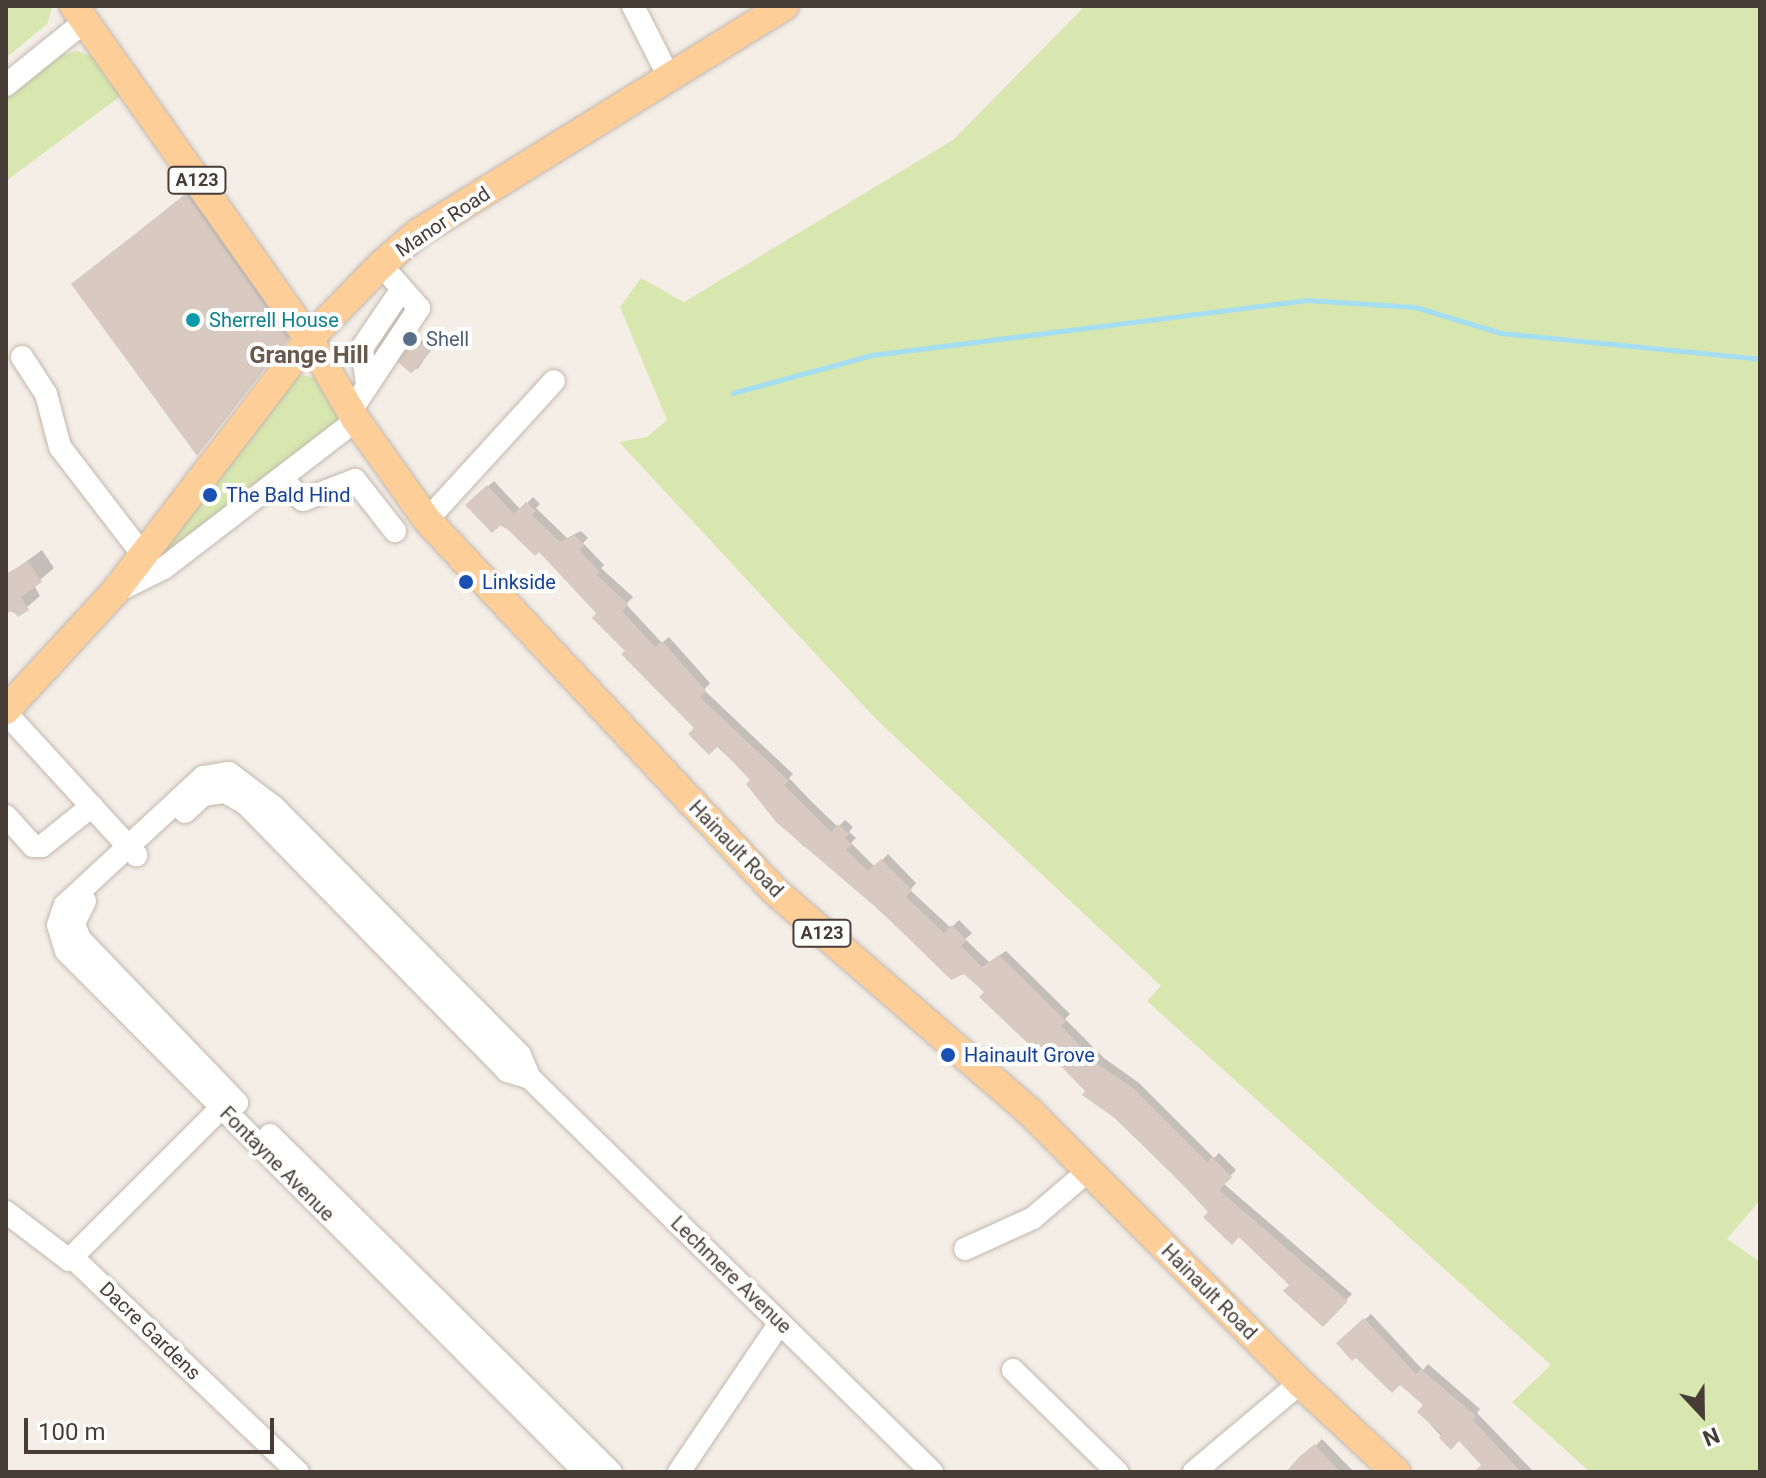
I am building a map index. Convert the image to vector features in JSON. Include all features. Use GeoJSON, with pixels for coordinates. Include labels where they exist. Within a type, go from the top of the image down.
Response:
{"type":"FeatureCollection","features":[{"type":"Feature","properties":{"kind":"main road","name":"Manor Road"},"geometry":{"type":"LineString","coordinates":[[6,711],[114,593],[309,339],[381,265],[418,233],[784,6]]}},
{"type":"Feature","properties":{"kind":"main road","name":"A123"},"geometry":{"type":"LineString","coordinates":[[77,10],[309,339]]}},
{"type":"Feature","properties":{"kind":"main road","name":"Hainault Road"},"geometry":{"type":"LineString","coordinates":[[309,339],[354,414],[427,520],[775,891],[1030,1112],[1300,1383],[1396,1472]]}},
{"type":"Feature","properties":{"kind":"street"},"geometry":{"type":"LineString","coordinates":[[633,6],[669,77]]}},
{"type":"Feature","properties":{"kind":"street"},"geometry":{"type":"LineString","coordinates":[[6,85],[77,10]]}},
{"type":"Feature","properties":{"kind":"street"},"geometry":{"type":"LineString","coordinates":[[354,414],[367,384],[362,348],[402,289],[381,265]]}},
{"type":"Feature","properties":{"kind":"street"},"geometry":{"type":"LineString","coordinates":[[22,357],[46,394],[60,447],[143,555]]}},
{"type":"Feature","properties":{"kind":"street"},"geometry":{"type":"LineString","coordinates":[[427,520],[554,381]]}},
{"type":"Feature","properties":{"kind":"street","name":"Manor Road"},"geometry":{"type":"LineString","coordinates":[[114,593],[164,568],[281,478],[354,414]]}},
{"type":"Feature","properties":{"kind":"street"},"geometry":{"type":"LineString","coordinates":[[281,478],[303,500],[355,480],[395,531]]}},
{"type":"Feature","properties":{"kind":"street"},"geometry":{"type":"LineString","coordinates":[[6,711],[132,850]]}},
{"type":"Feature","properties":{"kind":"street","name":"Lechmere Avenue"},"geometry":{"type":"LineString","coordinates":[[132,850],[203,777],[229,773],[390,938],[507,1071],[530,1078],[932,1472]]}},
{"type":"Feature","properties":{"kind":"street"},"geometry":{"type":"LineString","coordinates":[[6,816],[33,846],[42,846],[92,806]]}},
{"type":"Feature","properties":{"kind":"street","name":"Fontayne Avenue"},"geometry":{"type":"LineString","coordinates":[[132,850],[65,905],[58,925],[66,951],[96,970],[427,1302],[611,1472]]}},
{"type":"Feature","properties":{"kind":"street"},"geometry":{"type":"LineString","coordinates":[[71,1258],[226,1102]]}},
{"type":"Feature","properties":{"kind":"street"},"geometry":{"type":"LineString","coordinates":[[965,1249],[1033,1218],[1088,1171]]}},
{"type":"Feature","properties":{"kind":"street","name":"Dacre Gardens"},"geometry":{"type":"LineString","coordinates":[[6,1212],[71,1258],[298,1472]]}},
{"type":"Feature","properties":{"kind":"street","name":"Fontayne Avenue"},"geometry":{"type":"LineString","coordinates":[[427,1302],[585,1472]]}},
{"type":"Feature","properties":{"kind":"street"},"geometry":{"type":"LineString","coordinates":[[679,1472],[780,1323]]}},
{"type":"Feature","properties":{"kind":"street"},"geometry":{"type":"LineString","coordinates":[[1013,1370],[1117,1472]]}},
{"type":"Feature","properties":{"kind":"street"},"geometry":{"type":"LineString","coordinates":[[1194,1472],[1300,1383]]}},
{"type":"Feature","properties":{"kind":"green space"},"geometry":{"type":"Polygon","coordinates":[[[6,6],[53,6],[47,24],[6,58],[6,6]]]}},
{"type":"Feature","properties":{"kind":"green space"},"geometry":{"type":"Polygon","coordinates":[[[1085,6],[1760,6],[1760,1200],[1727,1239],[1760,1262],[1760,1472],[1590,1472],[1512,1402],[1551,1365],[1147,1001],[1161,986],[876,719],[619,442],[647,437],[667,420],[620,307],[641,278],[684,302],[953,140],[1085,6]]]}},
{"type":"Feature","properties":{"kind":"green space"},"geometry":{"type":"Polygon","coordinates":[[[77,51],[94,57],[122,95],[6,181],[6,99],[59,55],[77,51]]]}},
{"type":"Feature","properties":{"kind":"green space"},"geometry":{"type":"Polygon","coordinates":[[[295,374],[317,378],[347,419],[138,577],[295,374]]]}},
{"type":"Feature","properties":{"kind":"building","name":"Sherrell House"},"geometry":{"type":"Polygon","coordinates":[[[186,194],[288,339],[197,456],[71,284],[186,194]]]}},
{"type":"Feature","properties":{"kind":"building"},"geometry":{"type":"Polygon","coordinates":[[[416,338],[431,351],[411,374],[396,361],[416,338]]]}},
{"type":"Feature","properties":{"kind":"building"},"geometry":{"type":"Polygon","coordinates":[[[487,485],[514,514],[526,502],[536,511],[532,515],[560,542],[575,535],[584,545],[579,550],[600,572],[597,575],[628,604],[622,611],[655,647],[662,641],[706,691],[700,697],[789,781],[784,785],[831,832],[838,824],[849,834],[845,838],[852,845],[846,850],[868,871],[881,859],[912,890],[906,897],[944,933],[952,925],[967,940],[961,946],[982,967],[999,955],[1066,1021],[1061,1026],[1098,1064],[1133,1088],[1207,1162],[1212,1157],[1232,1177],[1219,1190],[1348,1301],[1323,1327],[1283,1291],[1289,1285],[1239,1237],[1232,1245],[1203,1217],[1208,1212],[1119,1121],[1082,1095],[1085,1091],[1052,1057],[1036,1051],[979,997],[984,992],[964,974],[951,980],[886,916],[776,822],[746,784],[750,780],[718,746],[709,755],[688,734],[694,728],[621,654],[625,651],[592,618],[596,613],[539,552],[535,556],[502,524],[492,533],[465,505],[487,485]]]}},
{"type":"Feature","properties":{"kind":"building"},"geometry":{"type":"Polygon","coordinates":[[[28,561],[42,582],[21,597],[29,610],[18,617],[13,610],[6,614],[6,574],[28,561]]]}},
{"type":"Feature","properties":{"kind":"building"},"geometry":{"type":"Polygon","coordinates":[[[1364,1318],[1416,1374],[1421,1369],[1476,1416],[1473,1420],[1521,1472],[1474,1472],[1481,1465],[1459,1441],[1451,1450],[1439,1438],[1442,1434],[1417,1412],[1423,1405],[1400,1385],[1392,1393],[1356,1358],[1352,1361],[1336,1343],[1364,1318]]]}},
{"type":"Feature","properties":{"kind":"building"},"geometry":{"type":"Polygon","coordinates":[[[1315,1444],[1340,1472],[1286,1472],[1299,1457],[1315,1444]]]}},
{"type":"Feature","properties":{"kind":"waterway"},"geometry":{"type":"LineString","coordinates":[[733,393],[872,355],[1306,300],[1415,307],[1501,333],[1760,359]]}},
{"type":"Feature","properties":{"kind":"place","name":"Sherrell House"},"geometry":{"type":"Point","coordinates":[193,320]}},
{"type":"Feature","properties":{"kind":"place","name":"Shell"},"geometry":{"type":"Point","coordinates":[410,339]}},
{"type":"Feature","properties":{"kind":"place","name":"The Bald Hind"},"geometry":{"type":"Point","coordinates":[210,495]}},
{"type":"Feature","properties":{"kind":"place","name":"Linkside"},"geometry":{"type":"Point","coordinates":[466,582]}},
{"type":"Feature","properties":{"kind":"place","name":"Hainault Grove"},"geometry":{"type":"Point","coordinates":[948,1055]}},
{"type":"Feature","properties":{"kind":"district","name":"Grange Hill"},"geometry":{"type":"Point","coordinates":[309,356]}}]}
